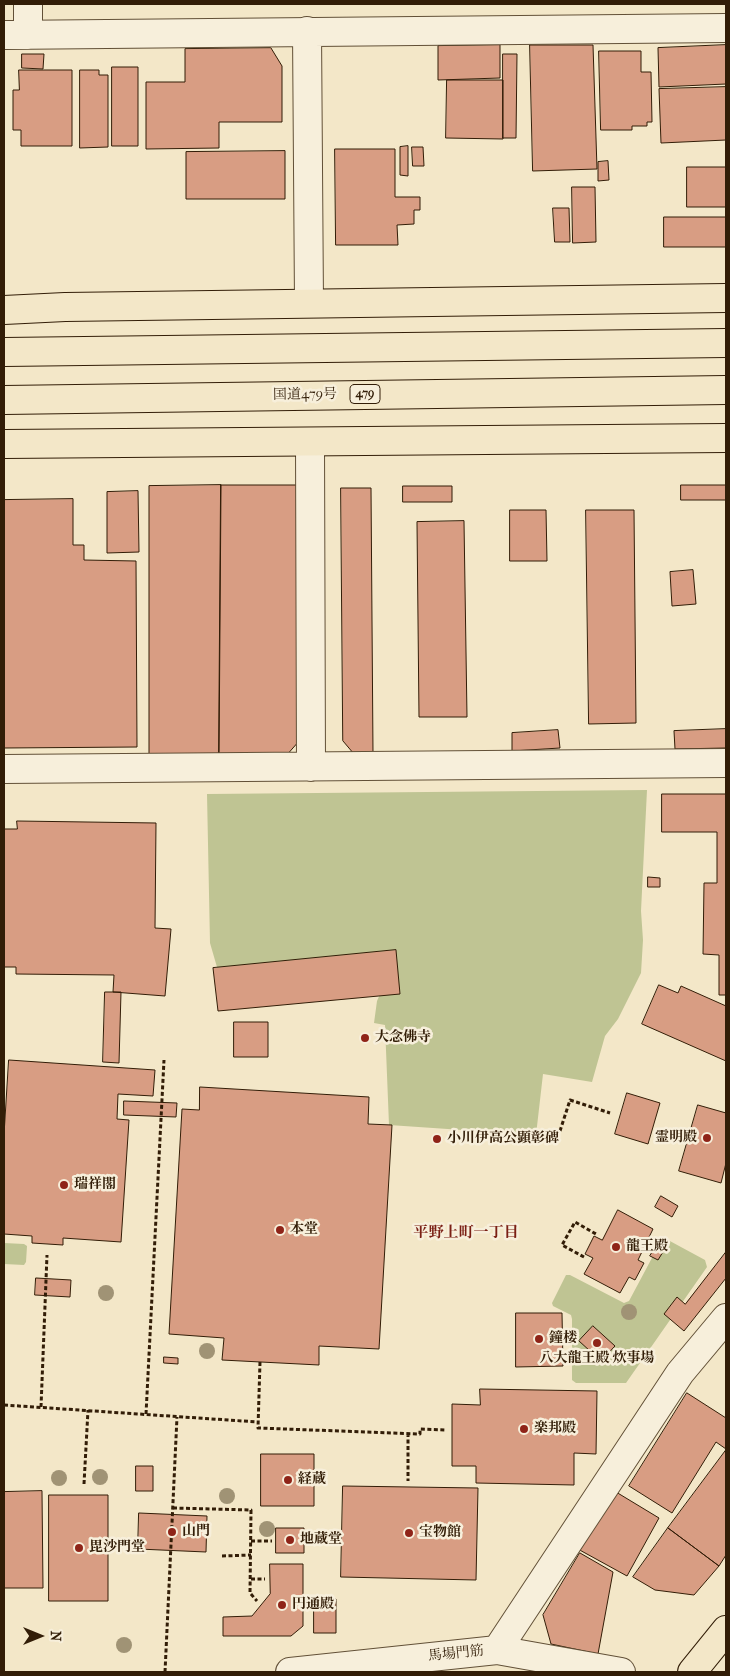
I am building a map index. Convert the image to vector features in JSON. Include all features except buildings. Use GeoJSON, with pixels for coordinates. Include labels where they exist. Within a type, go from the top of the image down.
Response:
{"type":"FeatureCollection","features":[{"type":"Feature","properties":{"kind":"highway"},"geometry":{"type":"LineString","coordinates":[[4,310],[309,303],[726,298]]}},
{"type":"Feature","properties":{"kind":"highway"},"geometry":{"type":"LineString","coordinates":[[4,352],[726,343]]}},
{"type":"Feature","properties":{"kind":"highway","name":"国道479号"},"geometry":{"type":"LineString","coordinates":[[4,400],[726,390]]}},
{"type":"Feature","properties":{"kind":"highway"},"geometry":{"type":"LineString","coordinates":[[4,444],[726,438]]}},
{"type":"Feature","properties":{"kind":"highway"},"geometry":{"type":"LineString","coordinates":[[692,1672],[726,1630]]}},
{"type":"Feature","properties":{"kind":"street"},"geometry":{"type":"LineString","coordinates":[[28,4],[16,35],[726,28]]}},
{"type":"Feature","properties":{"kind":"street"},"geometry":{"type":"LineString","coordinates":[[306,31],[309,303]]}},
{"type":"Feature","properties":{"kind":"street"},"geometry":{"type":"LineString","coordinates":[[310,442],[311,767]]}},
{"type":"Feature","properties":{"kind":"street"},"geometry":{"type":"LineString","coordinates":[[4,769],[726,763]]}},
{"type":"Feature","properties":{"kind":"street"},"geometry":{"type":"LineString","coordinates":[[496,1650],[680,1373],[726,1318]]}},
{"type":"Feature","properties":{"kind":"street","name":"馬場門筋"},"geometry":{"type":"LineString","coordinates":[[290,1672],[496,1650],[621,1672]]}},
{"type":"Feature","properties":{"kind":"path"},"geometry":{"type":"LineString","coordinates":[[146,1414],[164,1060]]}},
{"type":"Feature","properties":{"kind":"path"},"geometry":{"type":"LineString","coordinates":[[560,1131],[570,1100],[610,1113]]}},
{"type":"Feature","properties":{"kind":"path"},"geometry":{"type":"LineString","coordinates":[[584,1258],[562,1246],[575,1222],[596,1234]]}},
{"type":"Feature","properties":{"kind":"path"},"geometry":{"type":"LineString","coordinates":[[41,1407],[48,1256]]}},
{"type":"Feature","properties":{"kind":"path"},"geometry":{"type":"LineString","coordinates":[[260,1362],[258,1428],[420,1434],[420,1429],[446,1430]]}},
{"type":"Feature","properties":{"kind":"path"},"geometry":{"type":"LineString","coordinates":[[4,1405],[258,1422]]}},
{"type":"Feature","properties":{"kind":"path"},"geometry":{"type":"LineString","coordinates":[[84,1484],[88,1410]]}},
{"type":"Feature","properties":{"kind":"path"},"geometry":{"type":"LineString","coordinates":[[165,1672],[177,1417]]}},
{"type":"Feature","properties":{"kind":"path"},"geometry":{"type":"LineString","coordinates":[[408,1433],[408,1481]]}},
{"type":"Feature","properties":{"kind":"path"},"geometry":{"type":"LineString","coordinates":[[173,1508],[251,1510],[250,1593],[258,1601]]}},
{"type":"Feature","properties":{"kind":"path"},"geometry":{"type":"LineString","coordinates":[[251,1541],[272,1541]]}},
{"type":"Feature","properties":{"kind":"path"},"geometry":{"type":"LineString","coordinates":[[222,1556],[251,1555]]}},
{"type":"Feature","properties":{"kind":"path"},"geometry":{"type":"LineString","coordinates":[[251,1579],[265,1579]]}},
{"type":"Feature","properties":{"kind":"green space"},"geometry":{"type":"Polygon","coordinates":[[[647,790],[641,911],[643,940],[641,973],[618,1019],[605,1036],[592,1082],[543,1074],[536,1135],[389,1125],[385,1025],[374,1023],[377,1001],[396,958],[219,974],[210,943],[207,794],[647,790]]]}},
{"type":"Feature","properties":{"kind":"green space"},"geometry":{"type":"Polygon","coordinates":[[[668,1240],[705,1260],[707,1267],[626,1383],[576,1383],[572,1380],[571,1315],[553,1306],[552,1303],[566,1275],[570,1275],[624,1303],[629,1301],[661,1241],[668,1240]]]}},
{"type":"Feature","properties":{"kind":"green space"},"geometry":{"type":"Polygon","coordinates":[[[4,1243],[24,1244],[27,1246],[26,1262],[24,1265],[4,1264],[4,1243]]]}},
{"type":"Feature","properties":{"kind":"place","name":"大念佛寺"},"geometry":{"type":"Point","coordinates":[365,1038]}},
{"type":"Feature","properties":{"kind":"place","name":"霊明殿"},"geometry":{"type":"Point","coordinates":[707,1138]}},
{"type":"Feature","properties":{"kind":"place","name":"小川伊高公顕彰碑"},"geometry":{"type":"Point","coordinates":[437,1139]}},
{"type":"Feature","properties":{"kind":"place","name":"瑞祥閣"},"geometry":{"type":"Point","coordinates":[64,1185]}},
{"type":"Feature","properties":{"kind":"place","name":"本堂"},"geometry":{"type":"Point","coordinates":[280,1230]}},
{"type":"Feature","properties":{"kind":"place","name":"龍王殿"},"geometry":{"type":"Point","coordinates":[616,1247]}},
{"type":"Feature","properties":{"kind":"place","name":"鐘楼"},"geometry":{"type":"Point","coordinates":[539,1339]}},
{"type":"Feature","properties":{"kind":"place","name":"八大龍王殿 炊事場"},"geometry":{"type":"Point","coordinates":[597,1343]}},
{"type":"Feature","properties":{"kind":"place","name":"楽邦殿"},"geometry":{"type":"Point","coordinates":[524,1429]}},
{"type":"Feature","properties":{"kind":"place","name":"経蔵"},"geometry":{"type":"Point","coordinates":[288,1480]}},
{"type":"Feature","properties":{"kind":"place","name":"山門"},"geometry":{"type":"Point","coordinates":[172,1532]}},
{"type":"Feature","properties":{"kind":"place","name":"宝物館"},"geometry":{"type":"Point","coordinates":[409,1533]}},
{"type":"Feature","properties":{"kind":"place","name":"地蔵堂"},"geometry":{"type":"Point","coordinates":[290,1540]}},
{"type":"Feature","properties":{"kind":"place","name":"毘沙門堂"},"geometry":{"type":"Point","coordinates":[79,1548]}},
{"type":"Feature","properties":{"kind":"place","name":"円通殿"},"geometry":{"type":"Point","coordinates":[282,1605]}},
{"type":"Feature","properties":{"kind":"district","name":"平野上町一丁目"},"geometry":{"type":"Point","coordinates":[466,1233]}}]}
